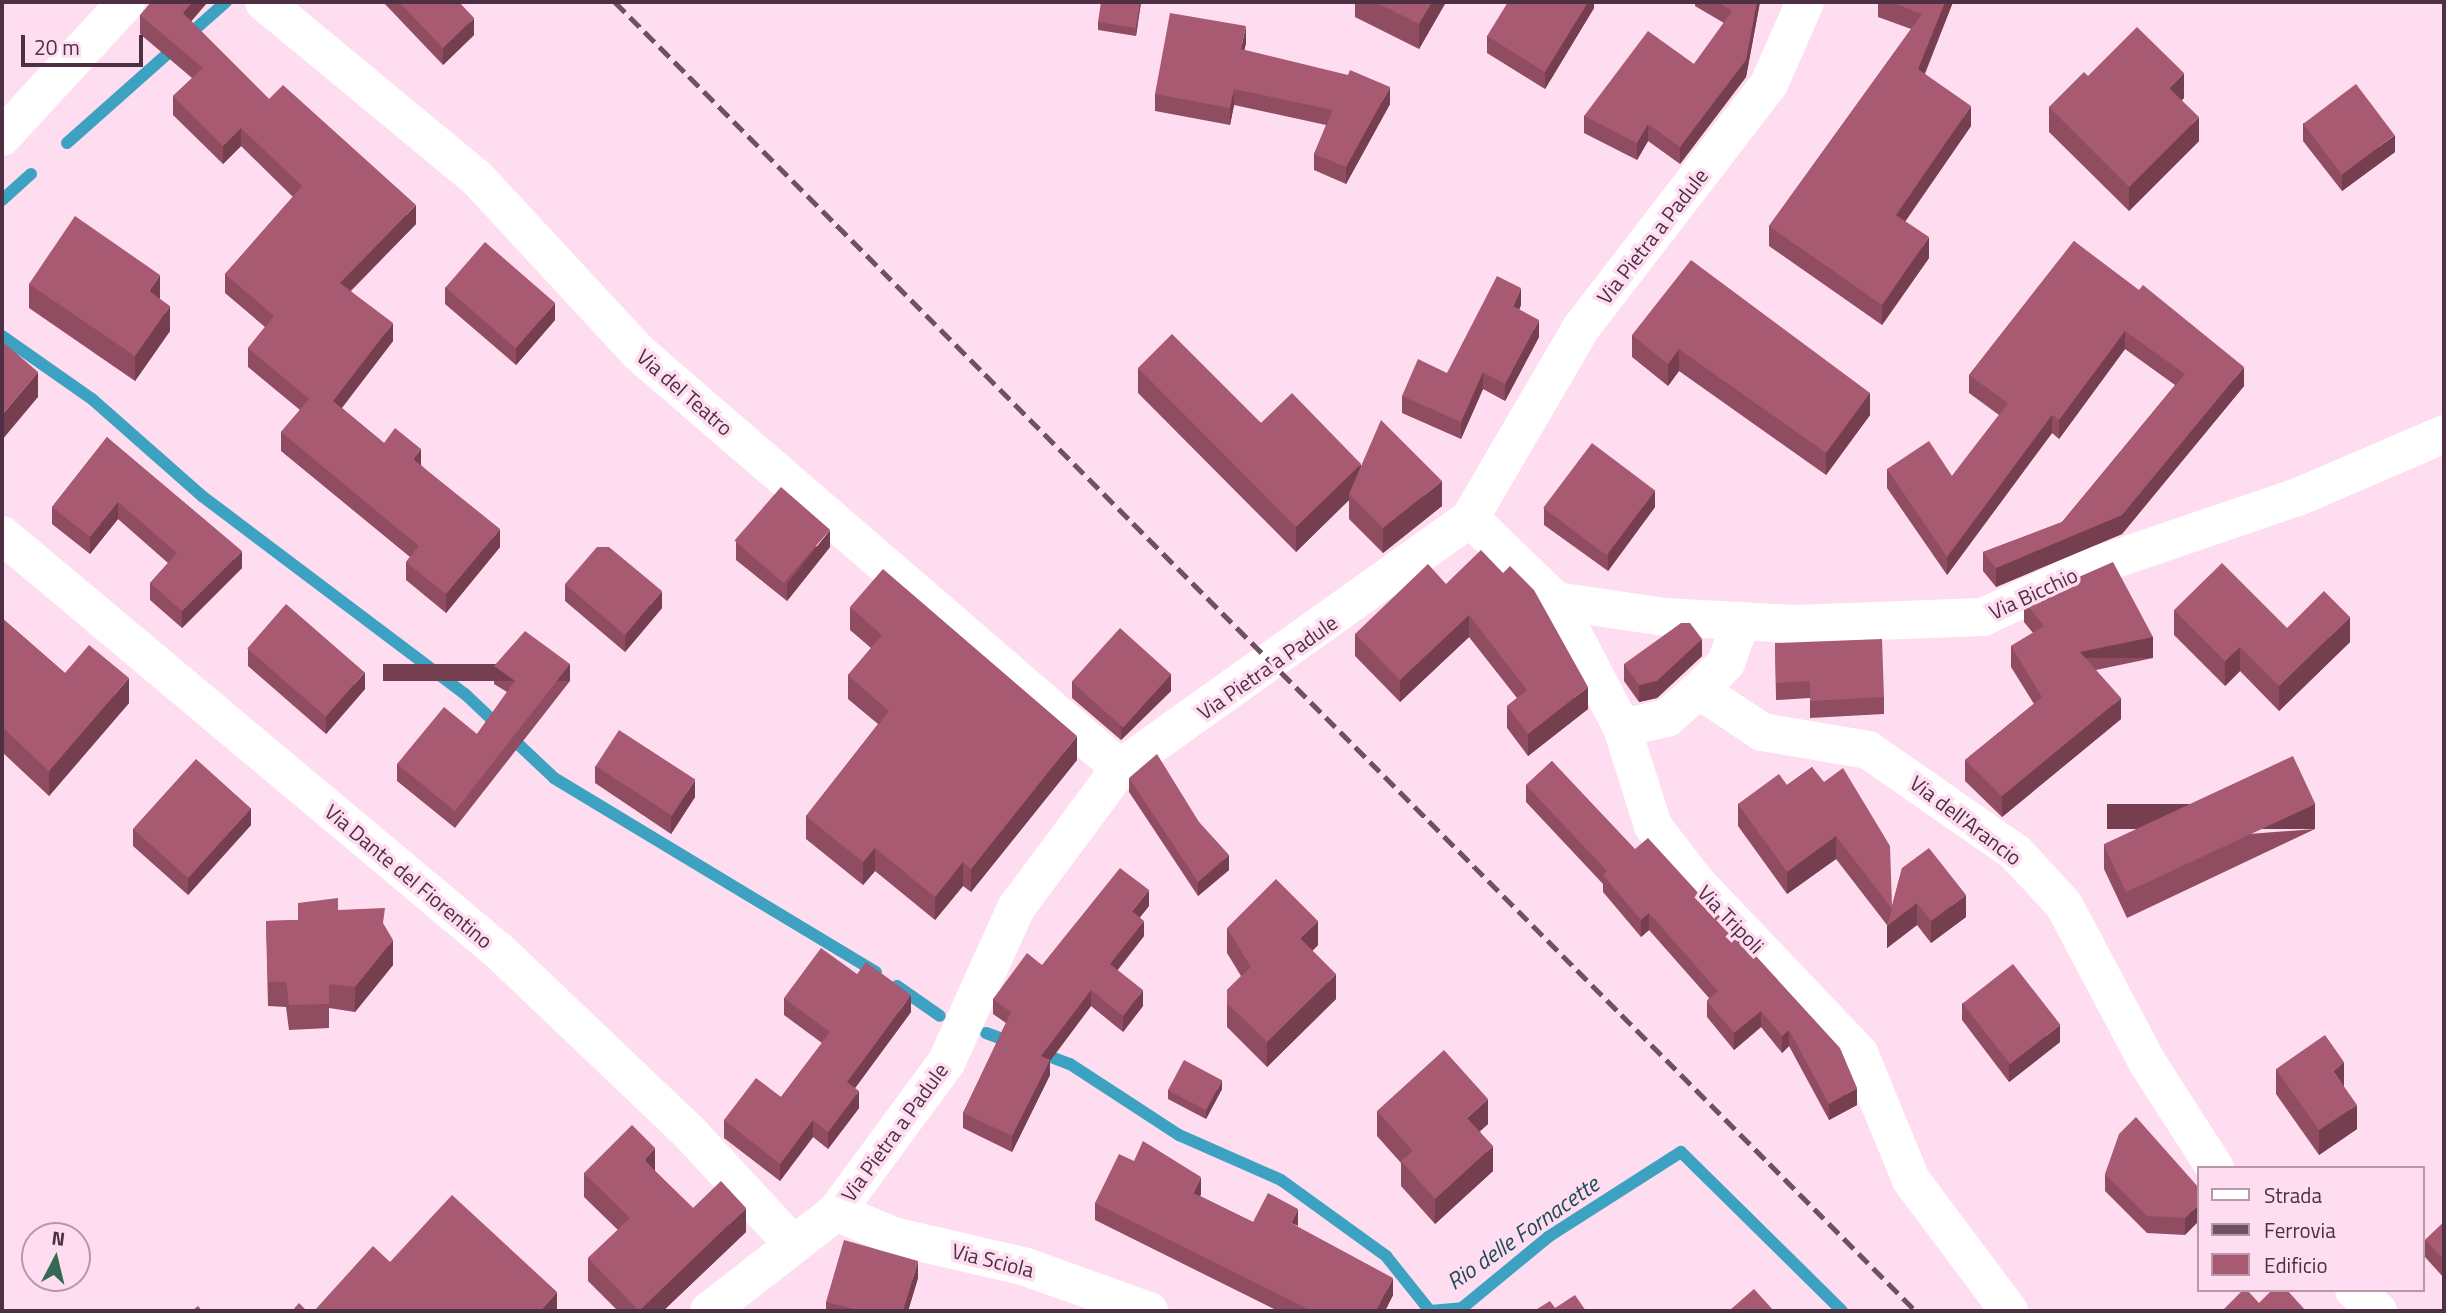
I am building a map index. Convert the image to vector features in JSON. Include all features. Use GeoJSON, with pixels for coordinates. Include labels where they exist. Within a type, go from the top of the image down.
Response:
{"type":"FeatureCollection","features":[{"type":"Feature","properties":{"kind":"street"},"geometry":{"type":"LineString","coordinates":[[2,137],[125,2]]}},
{"type":"Feature","properties":{"kind":"street","name":"Via del Teatro"},"geometry":{"type":"LineString","coordinates":[[264,2],[477,178],[638,352],[1120,768]]}},
{"type":"Feature","properties":{"kind":"street","name":"Via Pietra a Padule"},"geometry":{"type":"LineString","coordinates":[[709,1311],[792,1243],[836,1212],[946,1063],[1016,908],[1120,768],[1470,518],[1581,328],[1769,84],[1805,2]]}},
{"type":"Feature","properties":{"kind":"street","name":"Via Bicchio"},"geometry":{"type":"LineString","coordinates":[[1556,601],[1741,621],[1983,617],[2089,568],[2298,497],[2444,434]]}},
{"type":"Feature","properties":{"kind":"street","name":"Via Tripoli"},"geometry":{"type":"LineString","coordinates":[[1470,518],[1556,601],[1622,728],[1653,826],[1695,881],[1859,1053],[1911,1180],[2009,1311]]}},
{"type":"Feature","properties":{"kind":"street","name":"Via Dante del Fiorentino"},"geometry":{"type":"LineString","coordinates":[[2,535],[500,953],[690,1133],[792,1243]]}},
{"type":"Feature","properties":{"kind":"street"},"geometry":{"type":"LineString","coordinates":[[1622,728],[1667,718],[1699,690],[1726,663],[1741,621]]}},
{"type":"Feature","properties":{"kind":"street","name":"Via dell'Arancio"},"geometry":{"type":"LineString","coordinates":[[1699,690],[1762,732],[1868,750],[2016,853],[2064,905],[2147,1062],[2214,1166]]}},
{"type":"Feature","properties":{"kind":"street","name":"Via Sciola"},"geometry":{"type":"LineString","coordinates":[[836,1212],[893,1236],[1027,1267],[1149,1311]]}},
{"type":"Feature","properties":{"kind":"street"},"geometry":{"type":"LineString","coordinates":[[2356,1292],[2378,1311]]}},
{"type":"Feature","properties":{"kind":"building"},"geometry":{"type":"Polygon","coordinates":[[[151,2],[192,2],[183,13],[269,99],[283,85],[416,205],[340,283],[393,323],[333,401],[384,443],[395,428],[421,449],[413,459],[500,529],[446,594],[406,562],[419,546],[281,432],[309,399],[248,348],[274,316],[225,274],[302,186],[241,128],[223,146],[173,96],[203,68],[140,15],[151,2]]]}},
{"type":"Feature","properties":{"kind":"building"},"geometry":{"type":"Polygon","coordinates":[[[399,2],[459,2],[474,18],[443,48],[399,2]]]}},
{"type":"Feature","properties":{"kind":"building"},"geometry":{"type":"Polygon","coordinates":[[[1101,2],[1140,2],[1136,28],[1098,22],[1101,2]]]}},
{"type":"Feature","properties":{"kind":"building"},"geometry":{"type":"Polygon","coordinates":[[[1375,2],[1432,2],[1419,24],[1375,2]]]}},
{"type":"Feature","properties":{"kind":"building"},"geometry":{"type":"Polygon","coordinates":[[[1508,2],[1588,2],[1545,72],[1487,36],[1508,2]]]}},
{"type":"Feature","properties":{"kind":"building"},"geometry":{"type":"Polygon","coordinates":[[[1717,2],[1757,2],[1746,60],[1680,147],[1648,124],[1637,143],[1584,116],[1648,31],[1694,64],[1732,11],[1717,2]]]}},
{"type":"Feature","properties":{"kind":"building"},"geometry":{"type":"Polygon","coordinates":[[[1891,2],[1945,2],[1918,69],[1971,106],[1896,215],[1929,237],[1882,305],[1769,226],[1922,14],[1891,2]]]}},
{"type":"Feature","properties":{"kind":"building"},"geometry":{"type":"Polygon","coordinates":[[[1170,13],[1246,26],[1241,49],[1348,75],[1350,70],[1390,87],[1346,167],[1314,154],[1333,110],[1234,89],[1230,108],[1155,94],[1170,13]]]}},
{"type":"Feature","properties":{"kind":"building"},"geometry":{"type":"Polygon","coordinates":[[[2137,27],[2184,73],[2169,88],[2199,117],[2129,187],[2049,107],[2084,72],[2088,76],[2137,27]]]}},
{"type":"Feature","properties":{"kind":"building"},"geometry":{"type":"Polygon","coordinates":[[[2356,84],[2395,135],[2342,175],[2303,124],[2356,84]]]}},
{"type":"Feature","properties":{"kind":"building"},"geometry":{"type":"Polygon","coordinates":[[[75,216],[160,275],[149,291],[170,306],[135,356],[29,284],[75,216]]]}},
{"type":"Feature","properties":{"kind":"building"},"geometry":{"type":"Polygon","coordinates":[[[2074,241],[2139,290],[2143,285],[2244,367],[2122,515],[1996,568],[1983,552],[2062,522],[2185,374],[2125,331],[2059,420],[2052,415],[1947,557],[1887,469],[1929,441],[1952,476],[2008,403],[1969,375],[2074,241]]]}},
{"type":"Feature","properties":{"kind":"building"},"geometry":{"type":"Polygon","coordinates":[[[485,242],[555,303],[516,348],[446,287],[485,242]]]}},
{"type":"Feature","properties":{"kind":"building"},"geometry":{"type":"Polygon","coordinates":[[[1691,260],[1870,393],[1826,453],[1679,349],[1668,364],[1632,335],[1691,260]]]}},
{"type":"Feature","properties":{"kind":"building"},"geometry":{"type":"Polygon","coordinates":[[[1497,276],[1521,288],[1513,306],[1539,320],[1505,384],[1483,372],[1461,422],[1402,396],[1418,359],[1447,373],[1497,276]]]}},
{"type":"Feature","properties":{"kind":"building"},"geometry":{"type":"Polygon","coordinates":[[[1172,334],[1261,423],[1292,393],[1361,464],[1296,527],[1138,368],[1172,334]]]}},
{"type":"Feature","properties":{"kind":"building"},"geometry":{"type":"Polygon","coordinates":[[[2,341],[38,372],[2,415],[2,341]]]}},
{"type":"Feature","properties":{"kind":"building"},"geometry":{"type":"Polygon","coordinates":[[[1381,420],[1442,481],[1383,528],[1349,494],[1381,420]]]}},
{"type":"Feature","properties":{"kind":"building"},"geometry":{"type":"Polygon","coordinates":[[[107,437],[242,551],[182,611],[150,583],[177,553],[118,502],[90,537],[52,507],[107,437]]]}},
{"type":"Feature","properties":{"kind":"building"},"geometry":{"type":"Polygon","coordinates":[[[1592,443],[1655,491],[1606,555],[1543,508],[1592,443]]]}},
{"type":"Feature","properties":{"kind":"building"},"geometry":{"type":"Polygon","coordinates":[[[781,487],[830,530],[783,583],[734,541],[781,487]]]}},
{"type":"Feature","properties":{"kind":"building"},"geometry":{"type":"Polygon","coordinates":[[[597,547],[609,547],[662,591],[625,635],[565,584],[597,547]]]}},
{"type":"Feature","properties":{"kind":"building"},"geometry":{"type":"Polygon","coordinates":[[[1481,550],[1503,573],[1510,566],[1534,590],[1588,687],[1528,734],[1507,706],[1527,690],[1469,615],[1400,680],[1355,634],[1428,564],[1446,584],[1481,550]]]}},
{"type":"Feature","properties":{"kind":"building"},"geometry":{"type":"Polygon","coordinates":[[[2113,562],[2153,637],[2080,652],[2121,698],[2002,796],[1965,760],[2042,697],[2011,646],[2044,626],[2024,601],[2113,562]]]}},
{"type":"Feature","properties":{"kind":"building"},"geometry":{"type":"Polygon","coordinates":[[[2222,563],[2287,628],[2324,591],[2350,617],[2279,686],[2240,647],[2225,661],[2174,610],[2222,563]]]}},
{"type":"Feature","properties":{"kind":"building"},"geometry":{"type":"Polygon","coordinates":[[[883,569],[1077,736],[971,869],[963,862],[935,897],[875,848],[863,862],[806,816],[889,711],[848,675],[882,635],[850,607],[883,569]]]}},
{"type":"Feature","properties":{"kind":"building"},"geometry":{"type":"Polygon","coordinates":[[[286,604],[364,672],[326,717],[247,649],[286,604]]]}},
{"type":"Feature","properties":{"kind":"building"},"geometry":{"type":"Polygon","coordinates":[[[2,618],[65,673],[89,645],[129,678],[49,771],[2,727],[2,618]]]}},
{"type":"Feature","properties":{"kind":"building"},"geometry":{"type":"Polygon","coordinates":[[[1681,623],[1690,623],[1702,639],[1657,681],[1639,685],[1624,664],[1681,623]]]}},
{"type":"Feature","properties":{"kind":"building"},"geometry":{"type":"Polygon","coordinates":[[[1120,628],[1171,674],[1123,728],[1072,682],[1120,628]]]}},
{"type":"Feature","properties":{"kind":"building"},"geometry":{"type":"Polygon","coordinates":[[[525,631],[570,664],[455,811],[397,764],[444,707],[477,734],[515,681],[494,666],[525,631]]]}},
{"type":"Feature","properties":{"kind":"building"},"geometry":{"type":"Polygon","coordinates":[[[1882,639],[1884,697],[1810,701],[1810,681],[1776,683],[1775,643],[1882,639]]]}},
{"type":"Feature","properties":{"kind":"building"},"geometry":{"type":"Polygon","coordinates":[[[619,730],[695,780],[672,816],[596,766],[619,730]]]}},
{"type":"Feature","properties":{"kind":"building"},"geometry":{"type":"Polygon","coordinates":[[[1157,754],[1199,822],[1229,855],[1198,882],[1129,778],[1157,754]]]}},
{"type":"Feature","properties":{"kind":"building"},"geometry":{"type":"Polygon","coordinates":[[[2293,756],[2315,804],[2126,892],[2104,844],[2293,756]]]}},
{"type":"Feature","properties":{"kind":"building"},"geometry":{"type":"Polygon","coordinates":[[[196,759],[251,809],[188,878],[133,829],[196,759]]]}},
{"type":"Feature","properties":{"kind":"building"},"geometry":{"type":"Polygon","coordinates":[[[1552,761],[1635,849],[1648,838],[1840,1048],[1857,1088],[1829,1104],[1789,1030],[1782,1036],[1761,1011],[1734,1033],[1707,1001],[1718,991],[1649,913],[1641,920],[1603,875],[1607,871],[1526,785],[1552,761]]]}},
{"type":"Feature","properties":{"kind":"building"},"geometry":{"type":"Polygon","coordinates":[[[1812,767],[1824,782],[1843,768],[1890,846],[1892,906],[1902,868],[1929,848],[1966,895],[1931,921],[1917,903],[1887,926],[1892,909],[1836,836],[1787,872],[1738,804],[1779,774],[1787,785],[1812,767]]]}},
{"type":"Feature","properties":{"kind":"building"},"geometry":{"type":"Polygon","coordinates":[[[1120,868],[1149,890],[1132,911],[1144,921],[1110,964],[1143,990],[1123,1016],[1091,990],[1041,1056],[1050,1060],[1012,1136],[963,1113],[1011,1012],[993,999],[1027,953],[1042,965],[1120,868]]]}},
{"type":"Feature","properties":{"kind":"building"},"geometry":{"type":"Polygon","coordinates":[[[1276,879],[1318,921],[1300,938],[1336,974],[1267,1042],[1227,1003],[1227,990],[1251,967],[1227,928],[1276,879]]]}},
{"type":"Feature","properties":{"kind":"building"},"geometry":{"type":"Polygon","coordinates":[[[338,898],[338,910],[385,908],[383,923],[393,940],[355,987],[329,984],[329,1004],[289,1005],[286,982],[268,982],[266,921],[298,920],[298,903],[338,898]]]}},
{"type":"Feature","properties":{"kind":"building"},"geometry":{"type":"Polygon","coordinates":[[[821,948],[857,974],[866,962],[911,995],[847,1082],[859,1091],[828,1132],[813,1120],[780,1164],[724,1120],[756,1078],[781,1097],[830,1032],[784,998],[821,948]]]}},
{"type":"Feature","properties":{"kind":"building"},"geometry":{"type":"Polygon","coordinates":[[[2013,964],[2060,1025],[2010,1064],[1963,1003],[2013,964]]]}},
{"type":"Feature","properties":{"kind":"building"},"geometry":{"type":"Polygon","coordinates":[[[2325,1035],[2344,1062],[2333,1071],[2357,1105],[2319,1130],[2276,1069],[2325,1035]]]}},
{"type":"Feature","properties":{"kind":"building"},"geometry":{"type":"Polygon","coordinates":[[[1444,1050],[1488,1099],[1467,1118],[1493,1146],[1435,1199],[1401,1161],[1413,1151],[1377,1111],[1444,1050]]]}},
{"type":"Feature","properties":{"kind":"building"},"geometry":{"type":"Polygon","coordinates":[[[1184,1060],[1222,1080],[1206,1110],[1168,1090],[1184,1060]]]}},
{"type":"Feature","properties":{"kind":"building"},"geometry":{"type":"Polygon","coordinates":[[[2136,1117],[2198,1187],[2198,1205],[2185,1218],[2147,1216],[2105,1174],[2119,1134],[2136,1117]]]}},
{"type":"Feature","properties":{"kind":"building"},"geometry":{"type":"Polygon","coordinates":[[[632,1125],[655,1148],[644,1160],[693,1208],[721,1181],[746,1208],[639,1311],[588,1258],[630,1218],[584,1173],[632,1125]]]}},
{"type":"Feature","properties":{"kind":"building"},"geometry":{"type":"Polygon","coordinates":[[[1143,1141],[1201,1177],[1193,1193],[1253,1222],[1268,1193],[1298,1209],[1291,1223],[1393,1278],[1376,1311],[1312,1311],[1095,1203],[1119,1154],[1134,1161],[1143,1141]]]}},
{"type":"Feature","properties":{"kind":"building"},"geometry":{"type":"Polygon","coordinates":[[[452,1195],[557,1292],[540,1311],[314,1311],[373,1246],[390,1262],[452,1195]]]}},
{"type":"Feature","properties":{"kind":"building"},"geometry":{"type":"Polygon","coordinates":[[[2444,1222],[2444,1260],[2425,1240],[2444,1222]]]}},
{"type":"Feature","properties":{"kind":"building"},"geometry":{"type":"Polygon","coordinates":[[[844,1240],[918,1261],[903,1311],[861,1311],[826,1302],[844,1240]]]}},
{"type":"Feature","properties":{"kind":"building"},"geometry":{"type":"Polygon","coordinates":[[[1754,1289],[1774,1311],[1730,1310],[1754,1289]]]}},
{"type":"Feature","properties":{"kind":"building"},"geometry":{"type":"Polygon","coordinates":[[[2241,1292],[2249,1292],[2259,1303],[2270,1292],[2289,1292],[2306,1311],[2222,1311],[2241,1292]]]}},
{"type":"Feature","properties":{"kind":"building"},"geometry":{"type":"Polygon","coordinates":[[[1575,1295],[1586,1311],[1534,1311],[1550,1301],[1555,1308],[1575,1295]]]}},
{"type":"Feature","properties":{"kind":"building"},"geometry":{"type":"Polygon","coordinates":[[[299,1303],[307,1311],[292,1311],[299,1303]]]}},
{"type":"Feature","properties":{"kind":"waterway"},"geometry":{"type":"LineString","coordinates":[[67,143],[226,2]]}},
{"type":"Feature","properties":{"kind":"waterway"},"geometry":{"type":"LineString","coordinates":[[2,200],[31,174]]}},
{"type":"Feature","properties":{"kind":"waterway"},"geometry":{"type":"LineString","coordinates":[[2,336],[92,399],[202,496],[465,694],[554,778],[876,972]]}},
{"type":"Feature","properties":{"kind":"waterway"},"geometry":{"type":"LineString","coordinates":[[897,986],[940,1016]]}},
{"type":"Feature","properties":{"kind":"waterway","name":"Rio delle Fornacette"},"geometry":{"type":"LineString","coordinates":[[986,1033],[1014,1043]]}},
{"type":"Feature","properties":{"kind":"waterway","name":"Rio delle Fornacette"},"geometry":{"type":"LineString","coordinates":[[1038,1052],[1070,1064],[1179,1135],[1281,1180],[1386,1256],[1430,1311],[1462,1308],[1548,1237],[1681,1152],[1842,1311]]}},
{"type":"Feature","properties":{"kind":"railway"},"geometry":{"type":"LineString","coordinates":[[615,2],[1916,1311]]}}]}
